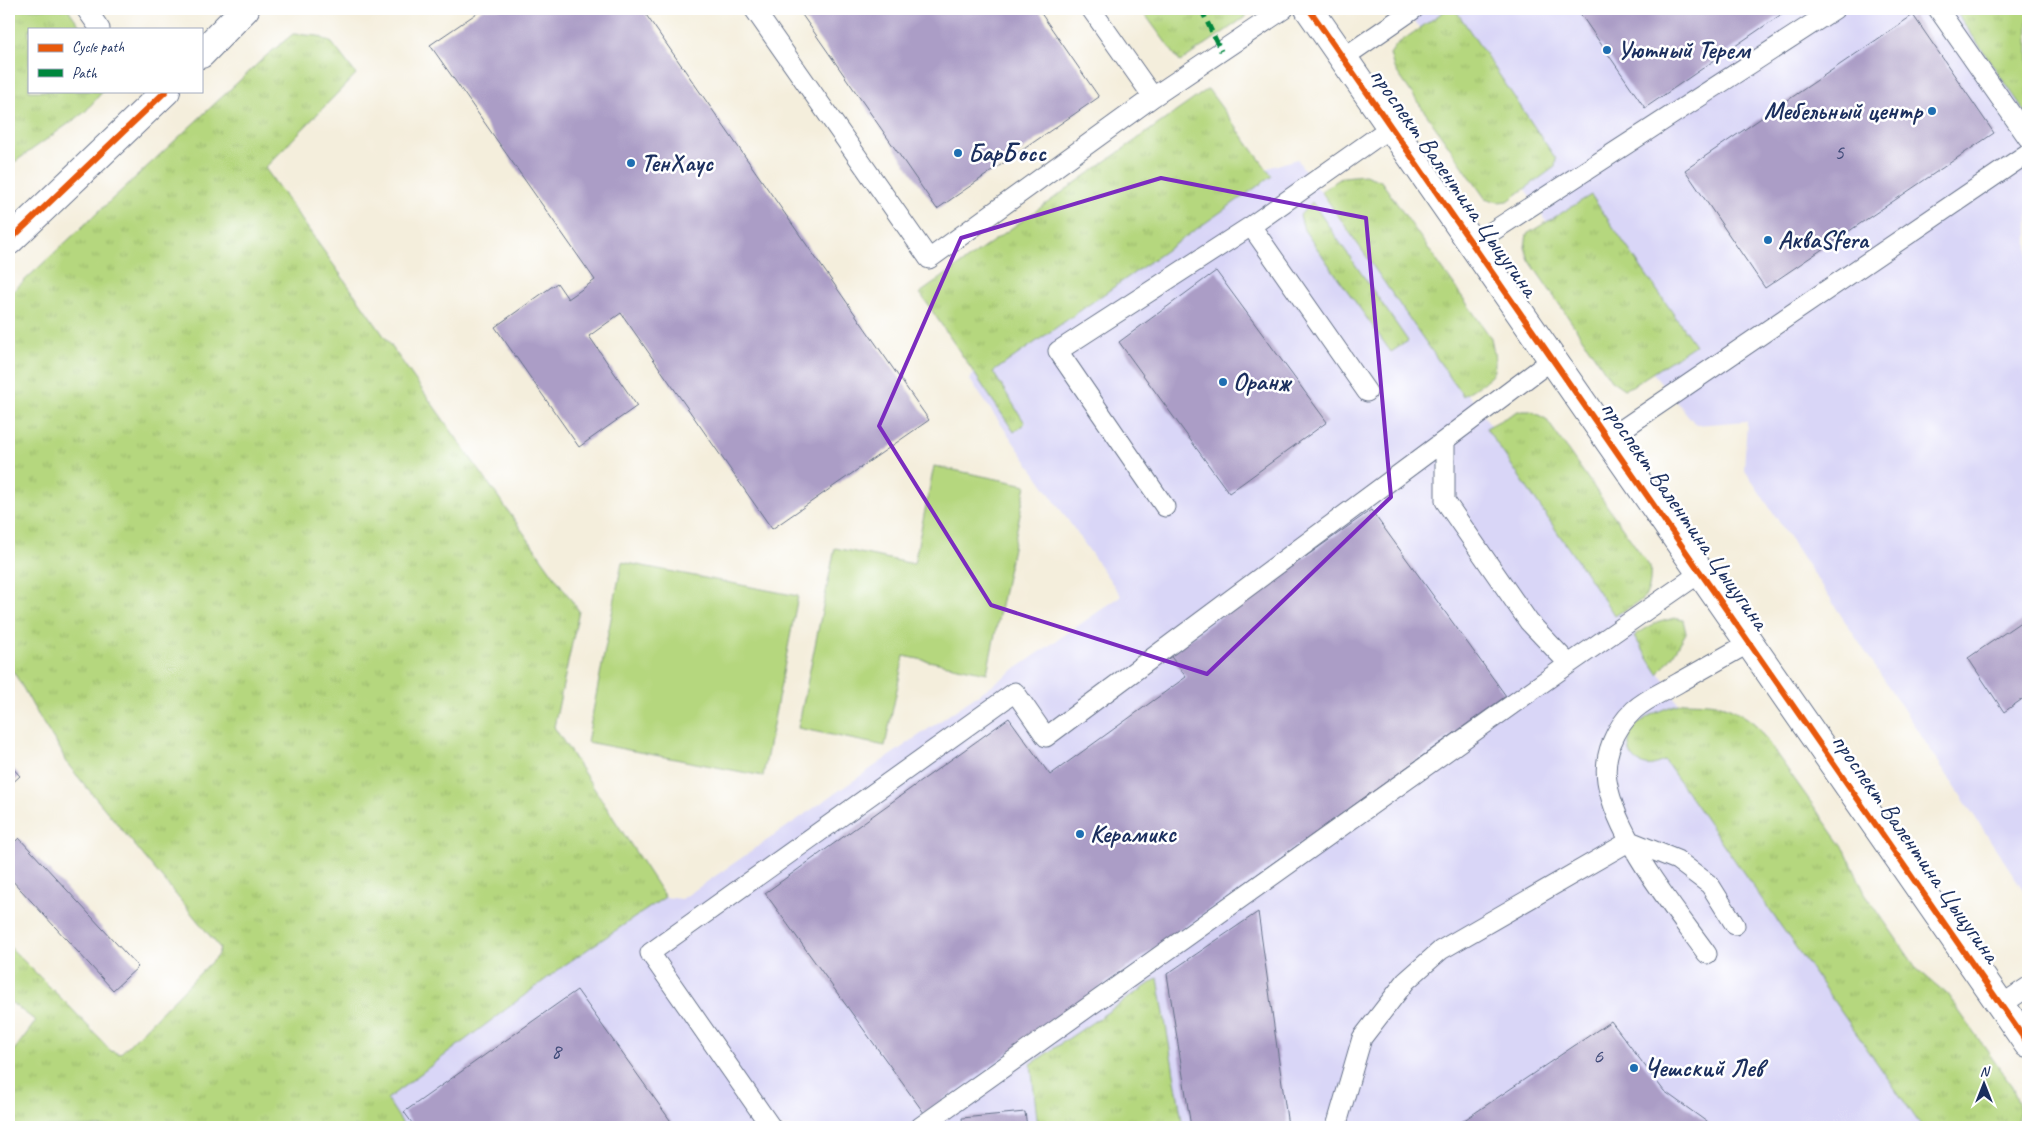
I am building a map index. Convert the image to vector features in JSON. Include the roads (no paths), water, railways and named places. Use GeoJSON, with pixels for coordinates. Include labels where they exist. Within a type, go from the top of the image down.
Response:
{"type":"FeatureCollection","features":[{"type":"Feature","properties":{"kind":"street"},"geometry":{"type":"LineString","coordinates":[[202,53],[245,9]]}},
{"type":"Feature","properties":{"kind":"street","name":"проспект Валентина Цыцугина"},"geometry":{"type":"LineString","coordinates":[[1309,9],[2028,1044]]}},
{"type":"Feature","properties":{"kind":"street"},"geometry":{"type":"LineString","coordinates":[[9,241],[155,95]]}},
{"type":"Feature","properties":{"kind":"lane"},"geometry":{"type":"LineString","coordinates":[[86,9],[99,28]]}},
{"type":"Feature","properties":{"kind":"lane"},"geometry":{"type":"LineString","coordinates":[[754,9],[929,259],[1153,97],[1284,9]]}},
{"type":"Feature","properties":{"kind":"lane"},"geometry":{"type":"LineString","coordinates":[[1091,9],[1153,97]]}},
{"type":"Feature","properties":{"kind":"lane"},"geometry":{"type":"LineString","coordinates":[[1344,58],[1414,9]]}},
{"type":"Feature","properties":{"kind":"lane"},"geometry":{"type":"LineString","coordinates":[[1473,244],[1835,9]]}},
{"type":"Feature","properties":{"kind":"lane"},"geometry":{"type":"LineString","coordinates":[[1938,9],[2028,138]]}},
{"type":"Feature","properties":{"kind":"lane"},"geometry":{"type":"LineString","coordinates":[[1165,507],[1058,351],[1251,226],[1391,127]]}},
{"type":"Feature","properties":{"kind":"lane"},"geometry":{"type":"LineString","coordinates":[[1608,439],[2028,153]]}},
{"type":"Feature","properties":{"kind":"lane"},"geometry":{"type":"LineString","coordinates":[[1251,226],[1368,392]]}},
{"type":"Feature","properties":{"kind":"lane"},"geometry":{"type":"LineString","coordinates":[[771,1127],[650,953],[1016,692],[1046,738],[1553,359]]}},
{"type":"Feature","properties":{"kind":"lane"},"geometry":{"type":"LineString","coordinates":[[1445,440],[1445,500],[1529,622],[1569,664]]}},
{"type":"Feature","properties":{"kind":"lane"},"geometry":{"type":"LineString","coordinates":[[920,1127],[1569,664],[1700,573]]}},
{"type":"Feature","properties":{"kind":"lane"},"geometry":{"type":"LineString","coordinates":[[1707,954],[1659,886],[1630,841],[1615,812],[1607,780],[1609,751],[1617,728],[1635,709],[1749,644]]}},
{"type":"Feature","properties":{"kind":"lane"},"geometry":{"type":"LineString","coordinates":[[1630,841],[1678,860],[1710,886],[1735,925]]}},
{"type":"Feature","properties":{"kind":"lane"},"geometry":{"type":"LineString","coordinates":[[1336,1127],[1362,1038],[1406,981],[1441,950],[1630,841]]}},
{"type":"Feature","properties":{"kind":"lane"},"geometry":{"type":"LineString","coordinates":[[2001,1005],[2028,987]]}},
{"type":"Feature","properties":{"kind":"place","name":"Уютный Терем"},"geometry":{"type":"Point","coordinates":[1607,50]}},
{"type":"Feature","properties":{"kind":"place","name":"Мебельный центр"},"geometry":{"type":"Point","coordinates":[1932,111]}},
{"type":"Feature","properties":{"kind":"place","name":"БарБосс"},"geometry":{"type":"Point","coordinates":[958,153]}},
{"type":"Feature","properties":{"kind":"place","name":"ТенХаус"},"geometry":{"type":"Point","coordinates":[631,163]}},
{"type":"Feature","properties":{"kind":"place","name":"АкваSfera"},"geometry":{"type":"Point","coordinates":[1768,240]}},
{"type":"Feature","properties":{"kind":"place","name":"Оранж"},"geometry":{"type":"Point","coordinates":[1223,382]}},
{"type":"Feature","properties":{"kind":"place","name":"Керамикс"},"geometry":{"type":"Point","coordinates":[1080,834]}},
{"type":"Feature","properties":{"kind":"place","name":"Чешский Лев"},"geometry":{"type":"Point","coordinates":[1634,1068]}}]}
